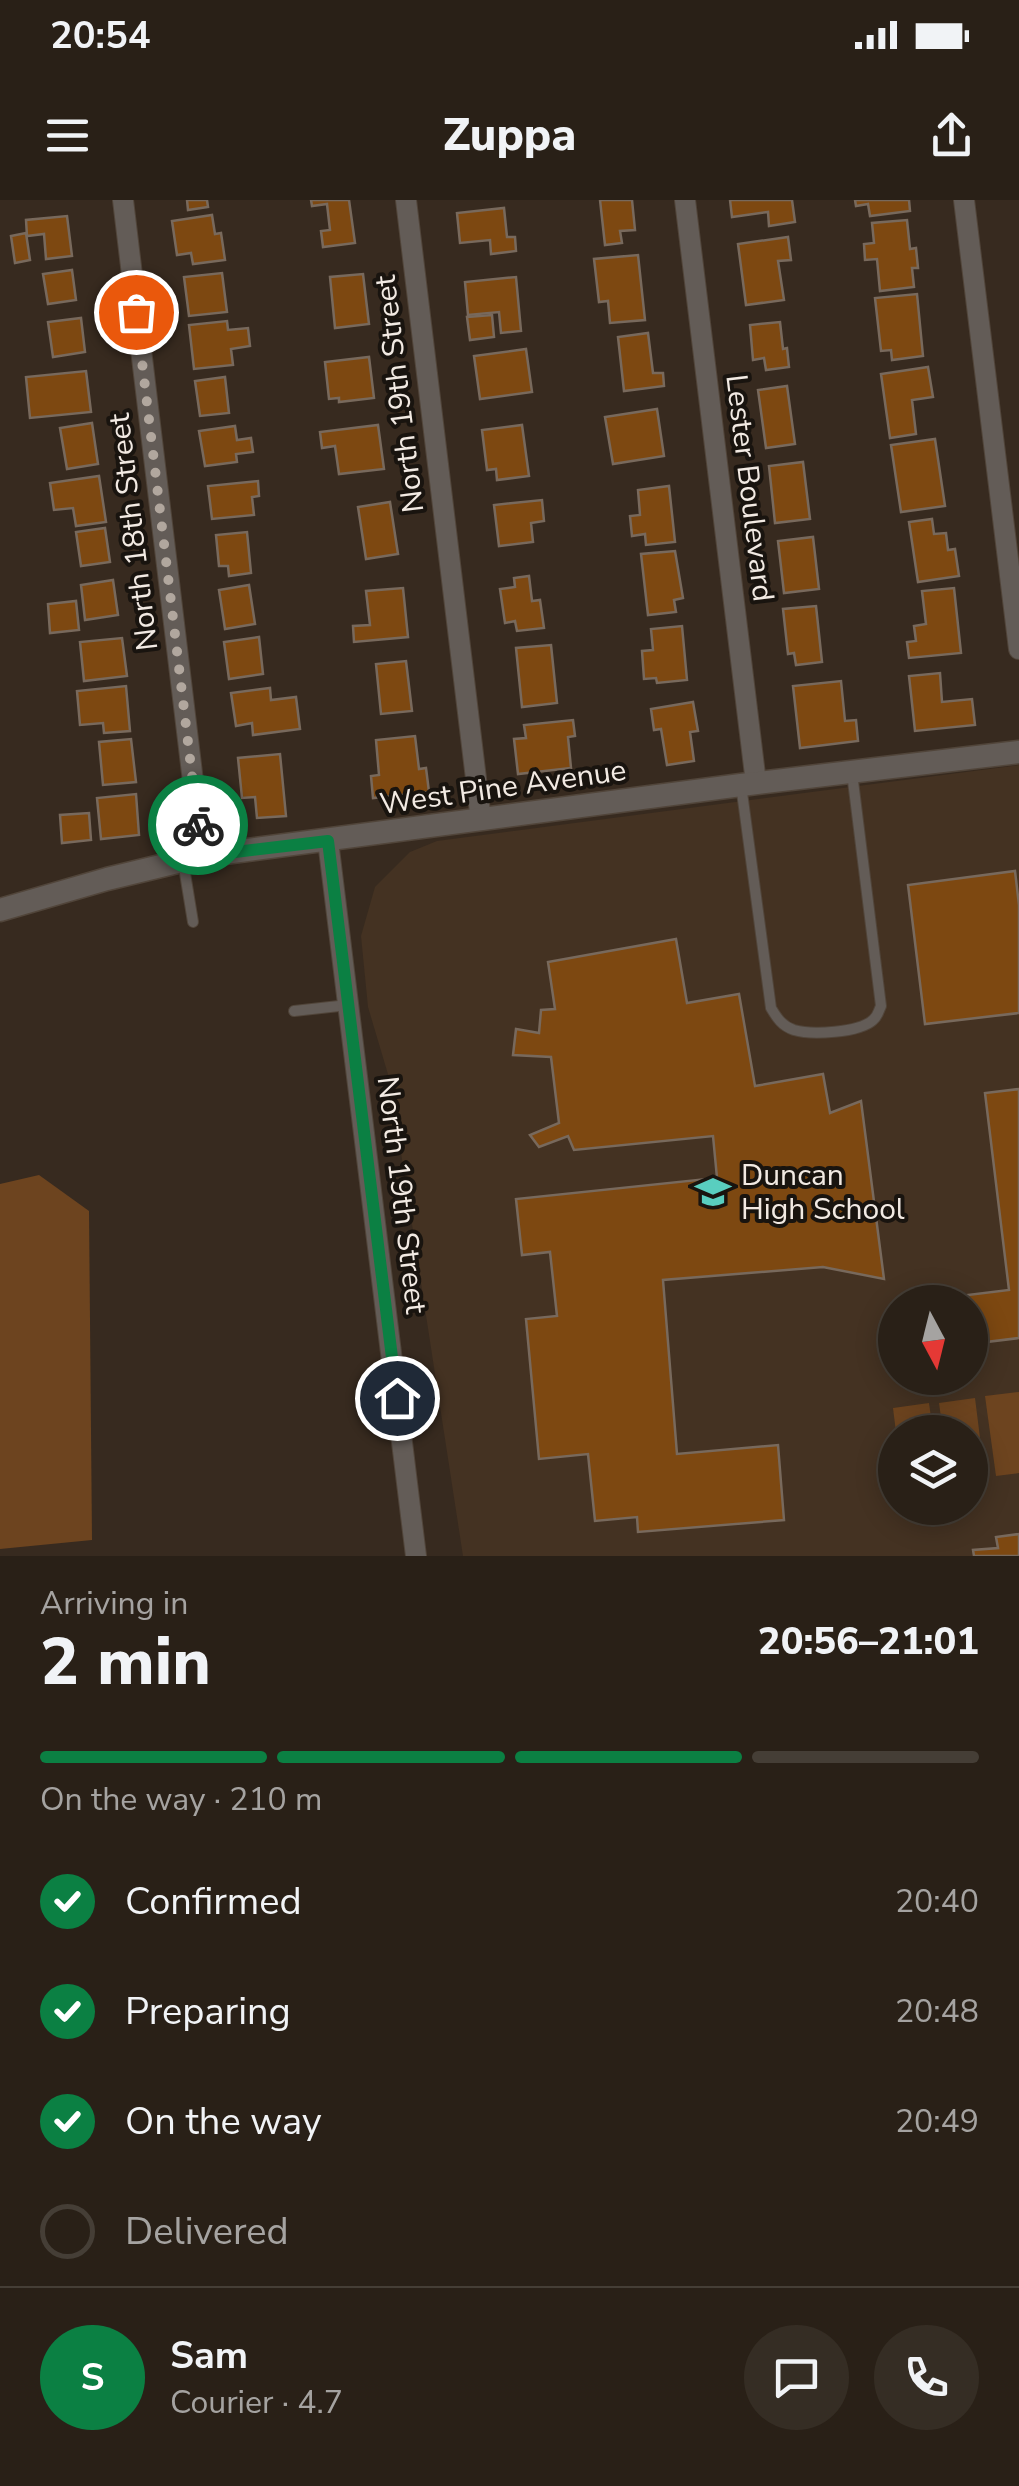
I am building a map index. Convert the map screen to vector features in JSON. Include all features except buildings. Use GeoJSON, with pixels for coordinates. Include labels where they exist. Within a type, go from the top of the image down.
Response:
{"type":"FeatureCollection","features":[{"type":"Feature","properties":{"kind":"street","name":"North 18th Street"},"geometry":{"type":"LineString","coordinates":[[123,200],[192,858]]}},
{"type":"Feature","properties":{"kind":"street","name":"North 19th Street"},"geometry":{"type":"LineString","coordinates":[[406,200],[482,820]]}},
{"type":"Feature","properties":{"kind":"street","name":"Lester Boulevard"},"geometry":{"type":"LineString","coordinates":[[685,200],[748,784]]}},
{"type":"Feature","properties":{"kind":"street"},"geometry":{"type":"LineString","coordinates":[[964,200],[1019,649]]}},
{"type":"Feature","properties":{"kind":"street","name":"West Pine Avenue"},"geometry":{"type":"LineString","coordinates":[[0,910],[192,858],[1019,752]]}},
{"type":"Feature","properties":{"kind":"street","name":"North 19th Street"},"geometry":{"type":"LineString","coordinates":[[328,841],[416,1556]]}},
{"type":"Feature","properties":{"kind":"lane"},"geometry":{"type":"LineString","coordinates":[[748,784],[771,1008],[779,1021],[794,1030],[824,1033],[862,1027],[876,1018],[880,1006],[852,772]]}},
{"type":"Feature","properties":{"kind":"lane"},"geometry":{"type":"LineString","coordinates":[[192,858],[193,922]]}},
{"type":"Feature","properties":{"kind":"lane"},"geometry":{"type":"LineString","coordinates":[[294,1011],[348,1005]]}},
{"type":"Feature","properties":{"kind":"shaded area","name":"Duncan High School"},"geometry":{"type":"Polygon","coordinates":[[[1019,765],[1019,1556],[463,1556],[390,1081],[368,1007],[361,936],[375,887],[410,852],[437,841],[1019,765]]]}},
{"type":"Feature","properties":{"kind":"shaded area"},"geometry":{"type":"Polygon","coordinates":[[[39,1175],[89,1211],[92,1540],[0,1549],[0,1184],[39,1175]]]}},
{"type":"Feature","properties":{"kind":"shaded area"},"geometry":{"type":"Polygon","coordinates":[[[1019,1392],[1019,1473],[996,1476],[985,1396],[1019,1392]]]}},
{"type":"Feature","properties":{"kind":"shaded area"},"geometry":{"type":"Polygon","coordinates":[[[975,1398],[977,1415],[941,1415],[939,1403],[975,1398]]]}},
{"type":"Feature","properties":{"kind":"shaded area"},"geometry":{"type":"Polygon","coordinates":[[[929,1403],[931,1415],[894,1415],[893,1408],[929,1403]]]}},
{"type":"Feature","properties":{"kind":"way so far"},"geometry":{"type":"LineString","coordinates":[[136,312],[198,825]]}},
{"type":"Feature","properties":{"kind":"place","name":"Duncan High School"},"geometry":{"type":"Point","coordinates":[713,1192]}},
{"type":"Feature","properties":{"kind":"route"},"geometry":{"type":"LineString","coordinates":[[198,825],[202,856],[328,841],[397,1398]]}}]}
